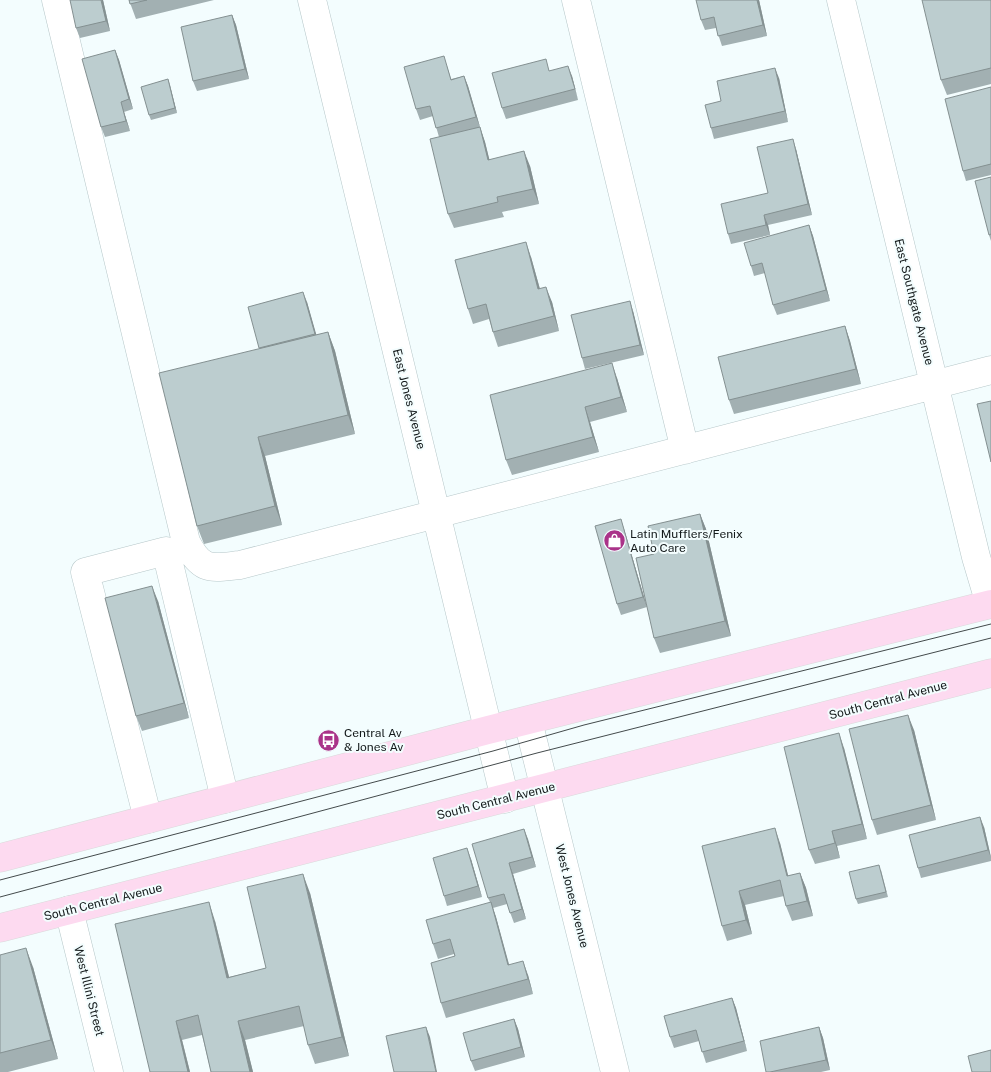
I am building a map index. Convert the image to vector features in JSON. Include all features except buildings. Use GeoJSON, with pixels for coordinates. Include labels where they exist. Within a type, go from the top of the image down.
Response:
{"type":"FeatureCollection","features":[{"type":"Feature","properties":{"kind":"main road"},"geometry":{"type":"LineString","coordinates":[[0,858],[488,730],[990,604]]}},
{"type":"Feature","properties":{"kind":"main road","name":"South Central Avenue"},"geometry":{"type":"LineString","coordinates":[[0,928],[991,673]]}},
{"type":"Feature","properties":{"kind":"street"},"geometry":{"type":"LineString","coordinates":[[56,0],[186,542],[195,560],[212,568],[240,565],[437,516],[991,370]]}},
{"type":"Feature","properties":{"kind":"street","name":"East Jones Avenue"},"geometry":{"type":"LineString","coordinates":[[312,0],[505,799]]}},
{"type":"Feature","properties":{"kind":"street"},"geometry":{"type":"LineString","coordinates":[[576,0],[685,450]]}},
{"type":"Feature","properties":{"kind":"street","name":"East Southgate Avenue"},"geometry":{"type":"LineString","coordinates":[[841,0],[976,557],[990,604]]}},
{"type":"Feature","properties":{"kind":"street"},"geometry":{"type":"LineString","coordinates":[[148,819],[85,572],[166,552],[225,799]]}},
{"type":"Feature","properties":{"kind":"street","name":"West Jones Avenue"},"geometry":{"type":"LineString","coordinates":[[528,720],[615,1072]]}},
{"type":"Feature","properties":{"kind":"street","name":"West Illini Street"},"geometry":{"type":"LineString","coordinates":[[69,910],[109,1072]]}},
{"type":"Feature","properties":{"kind":"tram line"},"geometry":{"type":"LineString","coordinates":[[0,880],[493,751],[584,725],[991,624]]}},
{"type":"Feature","properties":{"kind":"tram line"},"geometry":{"type":"LineString","coordinates":[[0,897],[537,753],[991,638]]}},
{"type":"Feature","properties":{"kind":"place","name":"Latin Mufflers/Fenix Auto Care"},"geometry":{"type":"Point","coordinates":[614,541]}},
{"type":"Feature","properties":{"kind":"place","name":"Central Av & Jones Av"},"geometry":{"type":"Point","coordinates":[328,740]}}]}
